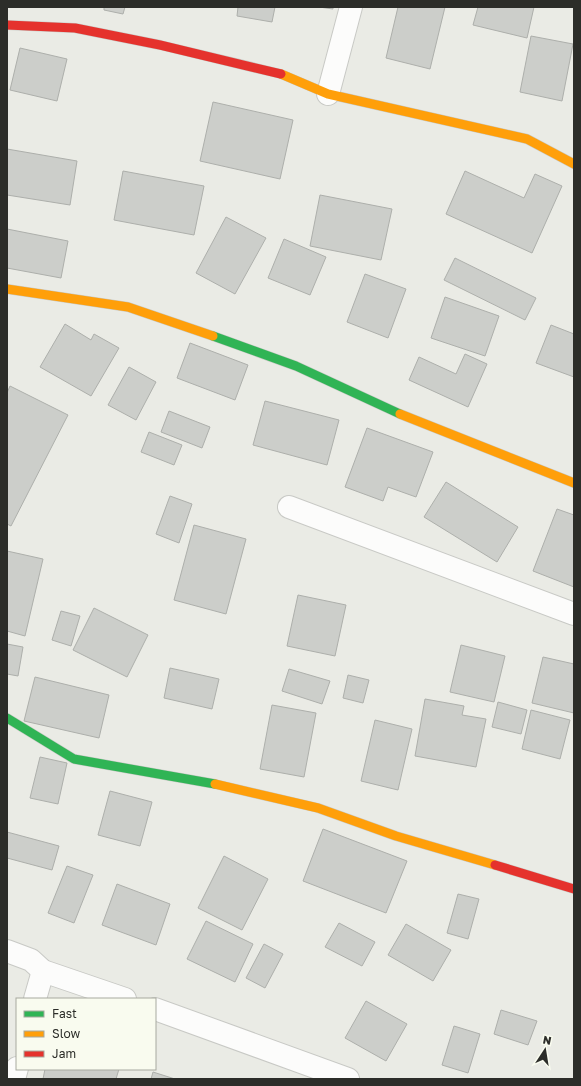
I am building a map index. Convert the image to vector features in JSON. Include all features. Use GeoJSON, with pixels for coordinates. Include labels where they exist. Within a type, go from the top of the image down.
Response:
{"type":"FeatureCollection","features":[{"type":"Feature","properties":{"kind":"street"},"geometry":{"type":"LineString","coordinates":[[328,94],[351,7]]}},
{"type":"Feature","properties":{"kind":"street"},"geometry":{"type":"LineString","coordinates":[[7,25],[75,28],[160,45],[279,73],[328,94],[527,139],[574,164]]}},
{"type":"Feature","properties":{"kind":"street"},"geometry":{"type":"LineString","coordinates":[[7,289],[128,307],[166,319],[296,366],[396,413],[574,483]]}},
{"type":"Feature","properties":{"kind":"street"},"geometry":{"type":"LineString","coordinates":[[289,507],[574,614]]}},
{"type":"Feature","properties":{"kind":"street"},"geometry":{"type":"LineString","coordinates":[[7,718],[74,759],[223,785],[318,808],[396,836],[574,889]]}},
{"type":"Feature","properties":{"kind":"street"},"geometry":{"type":"LineString","coordinates":[[7,951],[31,960],[42,971],[122,998]]}},
{"type":"Feature","properties":{"kind":"street"},"geometry":{"type":"LineString","coordinates":[[35,998],[42,971]]}},
{"type":"Feature","properties":{"kind":"street"},"geometry":{"type":"LineString","coordinates":[[156,1009],[348,1079]]}},
{"type":"Feature","properties":{"kind":"building"},"geometry":{"type":"Polygon","coordinates":[[[104,7],[125,7],[123,14],[104,10],[104,7]]]}},
{"type":"Feature","properties":{"kind":"building"},"geometry":{"type":"Polygon","coordinates":[[[238,7],[275,7],[272,22],[237,16],[238,7]]]}},
{"type":"Feature","properties":{"kind":"building"},"geometry":{"type":"Polygon","coordinates":[[[319,7],[333,7],[333,9],[319,7]]]}},
{"type":"Feature","properties":{"kind":"building"},"geometry":{"type":"Polygon","coordinates":[[[398,7],[445,7],[430,69],[386,58],[398,7]]]}},
{"type":"Feature","properties":{"kind":"building"},"geometry":{"type":"Polygon","coordinates":[[[478,7],[534,7],[527,38],[473,25],[478,7]]]}},
{"type":"Feature","properties":{"kind":"building"},"geometry":{"type":"Polygon","coordinates":[[[531,36],[573,44],[562,101],[520,92],[531,36]]]}},
{"type":"Feature","properties":{"kind":"building"},"geometry":{"type":"Polygon","coordinates":[[[20,48],[67,59],[57,101],[10,90],[20,48]]]}},
{"type":"Feature","properties":{"kind":"building"},"geometry":{"type":"Polygon","coordinates":[[[213,102],[293,120],[280,179],[200,161],[213,102]]]}},
{"type":"Feature","properties":{"kind":"building"},"geometry":{"type":"Polygon","coordinates":[[[7,149],[77,161],[70,205],[7,195],[7,149]]]}},
{"type":"Feature","properties":{"kind":"building"},"geometry":{"type":"Polygon","coordinates":[[[123,171],[204,186],[194,235],[114,220],[123,171]]]}},
{"type":"Feature","properties":{"kind":"building"},"geometry":{"type":"Polygon","coordinates":[[[465,171],[524,198],[535,174],[562,186],[532,253],[446,214],[465,171]]]}},
{"type":"Feature","properties":{"kind":"building"},"geometry":{"type":"Polygon","coordinates":[[[320,195],[392,209],[381,260],[310,246],[320,195]]]}},
{"type":"Feature","properties":{"kind":"building"},"geometry":{"type":"Polygon","coordinates":[[[226,217],[266,238],[235,294],[196,273],[226,217]]]}},
{"type":"Feature","properties":{"kind":"building"},"geometry":{"type":"Polygon","coordinates":[[[7,229],[68,241],[61,278],[7,268],[7,229]]]}},
{"type":"Feature","properties":{"kind":"building"},"geometry":{"type":"Polygon","coordinates":[[[284,239],[326,257],[310,295],[268,278],[284,239]]]}},
{"type":"Feature","properties":{"kind":"building"},"geometry":{"type":"Polygon","coordinates":[[[455,258],[536,298],[525,320],[444,280],[455,258]]]}},
{"type":"Feature","properties":{"kind":"building"},"geometry":{"type":"Polygon","coordinates":[[[365,274],[406,289],[388,338],[347,322],[365,274]]]}},
{"type":"Feature","properties":{"kind":"building"},"geometry":{"type":"Polygon","coordinates":[[[445,297],[499,316],[485,356],[431,338],[445,297]]]}},
{"type":"Feature","properties":{"kind":"building"},"geometry":{"type":"Polygon","coordinates":[[[65,324],[91,340],[94,334],[119,348],[91,396],[40,367],[65,324]]]}},
{"type":"Feature","properties":{"kind":"building"},"geometry":{"type":"Polygon","coordinates":[[[551,325],[574,334],[574,377],[536,363],[551,325]]]}},
{"type":"Feature","properties":{"kind":"building"},"geometry":{"type":"Polygon","coordinates":[[[190,343],[248,365],[235,400],[177,378],[190,343]]]}},
{"type":"Feature","properties":{"kind":"building"},"geometry":{"type":"Polygon","coordinates":[[[465,354],[487,364],[468,407],[409,380],[419,357],[456,374],[465,354]]]}},
{"type":"Feature","properties":{"kind":"building"},"geometry":{"type":"Polygon","coordinates":[[[129,367],[156,382],[136,420],[108,405],[129,367]]]}},
{"type":"Feature","properties":{"kind":"building"},"geometry":{"type":"Polygon","coordinates":[[[10,386],[68,415],[11,526],[7,524],[7,393],[10,386]]]}},
{"type":"Feature","properties":{"kind":"building"},"geometry":{"type":"Polygon","coordinates":[[[265,401],[339,420],[327,465],[253,445],[265,401]]]}},
{"type":"Feature","properties":{"kind":"building"},"geometry":{"type":"Polygon","coordinates":[[[169,411],[210,427],[202,448],[161,432],[169,411]]]}},
{"type":"Feature","properties":{"kind":"building"},"geometry":{"type":"Polygon","coordinates":[[[367,428],[433,452],[416,497],[388,487],[383,501],[345,487],[367,428]]]}},
{"type":"Feature","properties":{"kind":"building"},"geometry":{"type":"Polygon","coordinates":[[[149,432],[182,445],[174,465],[141,452],[149,432]]]}},
{"type":"Feature","properties":{"kind":"building"},"geometry":{"type":"Polygon","coordinates":[[[446,482],[518,527],[497,562],[424,517],[446,482]]]}},
{"type":"Feature","properties":{"kind":"building"},"geometry":{"type":"Polygon","coordinates":[[[170,496],[192,504],[179,543],[156,534],[170,496]]]}},
{"type":"Feature","properties":{"kind":"building"},"geometry":{"type":"Polygon","coordinates":[[[557,509],[574,515],[574,587],[533,571],[557,509]]]}},
{"type":"Feature","properties":{"kind":"building"},"geometry":{"type":"Polygon","coordinates":[[[194,525],[246,539],[226,614],[174,600],[194,525]]]}},
{"type":"Feature","properties":{"kind":"building"},"geometry":{"type":"Polygon","coordinates":[[[7,551],[43,559],[25,636],[7,631],[7,551]]]}},
{"type":"Feature","properties":{"kind":"building"},"geometry":{"type":"Polygon","coordinates":[[[298,595],[346,605],[335,656],[287,646],[298,595]]]}},
{"type":"Feature","properties":{"kind":"building"},"geometry":{"type":"Polygon","coordinates":[[[94,608],[148,635],[127,677],[73,650],[94,608]]]}},
{"type":"Feature","properties":{"kind":"building"},"geometry":{"type":"Polygon","coordinates":[[[61,611],[80,616],[71,646],[52,640],[61,611]]]}},
{"type":"Feature","properties":{"kind":"building"},"geometry":{"type":"Polygon","coordinates":[[[7,644],[23,647],[18,676],[7,674],[7,644]]]}},
{"type":"Feature","properties":{"kind":"building"},"geometry":{"type":"Polygon","coordinates":[[[461,645],[505,656],[494,702],[450,692],[461,645]]]}},
{"type":"Feature","properties":{"kind":"building"},"geometry":{"type":"Polygon","coordinates":[[[543,657],[574,664],[574,713],[532,703],[543,657]]]}},
{"type":"Feature","properties":{"kind":"building"},"geometry":{"type":"Polygon","coordinates":[[[170,668],[219,679],[212,709],[164,698],[170,668]]]}},
{"type":"Feature","properties":{"kind":"building"},"geometry":{"type":"Polygon","coordinates":[[[289,669],[330,681],[322,704],[282,691],[289,669]]]}},
{"type":"Feature","properties":{"kind":"building"},"geometry":{"type":"Polygon","coordinates":[[[348,675],[369,680],[363,703],[343,698],[348,675]]]}},
{"type":"Feature","properties":{"kind":"building"},"geometry":{"type":"Polygon","coordinates":[[[35,677],[109,695],[99,738],[24,721],[35,677]]]}},
{"type":"Feature","properties":{"kind":"building"},"geometry":{"type":"Polygon","coordinates":[[[425,699],[464,706],[462,715],[486,719],[476,767],[415,756],[425,699]]]}},
{"type":"Feature","properties":{"kind":"building"},"geometry":{"type":"Polygon","coordinates":[[[498,702],[527,710],[521,734],[492,727],[498,702]]]}},
{"type":"Feature","properties":{"kind":"building"},"geometry":{"type":"Polygon","coordinates":[[[272,705],[316,713],[304,777],[260,769],[272,705]]]}},
{"type":"Feature","properties":{"kind":"building"},"geometry":{"type":"Polygon","coordinates":[[[531,710],[570,720],[560,759],[522,749],[531,710]]]}},
{"type":"Feature","properties":{"kind":"building"},"geometry":{"type":"Polygon","coordinates":[[[375,720],[412,729],[398,790],[361,781],[375,720]]]}},
{"type":"Feature","properties":{"kind":"building"},"geometry":{"type":"Polygon","coordinates":[[[40,757],[67,763],[58,804],[30,798],[40,757]]]}},
{"type":"Feature","properties":{"kind":"building"},"geometry":{"type":"Polygon","coordinates":[[[110,791],[152,802],[140,846],[98,835],[110,791]]]}},
{"type":"Feature","properties":{"kind":"building"},"geometry":{"type":"Polygon","coordinates":[[[323,829],[407,861],[386,913],[303,881],[323,829]]]}},
{"type":"Feature","properties":{"kind":"building"},"geometry":{"type":"Polygon","coordinates":[[[7,832],[59,846],[52,870],[7,858],[7,832]]]}},
{"type":"Feature","properties":{"kind":"building"},"geometry":{"type":"Polygon","coordinates":[[[224,856],[268,879],[242,930],[198,908],[224,856]]]}},
{"type":"Feature","properties":{"kind":"building"},"geometry":{"type":"Polygon","coordinates":[[[67,866],[93,875],[74,923],[48,913],[67,866]]]}},
{"type":"Feature","properties":{"kind":"building"},"geometry":{"type":"Polygon","coordinates":[[[117,884],[170,904],[156,945],[102,925],[117,884]]]}},
{"type":"Feature","properties":{"kind":"building"},"geometry":{"type":"Polygon","coordinates":[[[458,894],[479,899],[468,939],[447,933],[458,894]]]}},
{"type":"Feature","properties":{"kind":"building"},"geometry":{"type":"Polygon","coordinates":[[[206,921],[253,944],[235,982],[187,959],[206,921]]]}},
{"type":"Feature","properties":{"kind":"building"},"geometry":{"type":"Polygon","coordinates":[[[339,923],[375,942],[362,966],[325,947],[339,923]]]}},
{"type":"Feature","properties":{"kind":"building"},"geometry":{"type":"Polygon","coordinates":[[[406,924],[451,950],[433,981],[388,955],[406,924]]]}},
{"type":"Feature","properties":{"kind":"building"},"geometry":{"type":"Polygon","coordinates":[[[264,944],[283,954],[265,988],[246,978],[264,944]]]}},
{"type":"Feature","properties":{"kind":"building"},"geometry":{"type":"Polygon","coordinates":[[[366,1001],[407,1024],[386,1061],[345,1038],[366,1001]]]}},
{"type":"Feature","properties":{"kind":"building"},"geometry":{"type":"Polygon","coordinates":[[[501,1010],[537,1021],[528,1045],[494,1034],[501,1010]]]}},
{"type":"Feature","properties":{"kind":"building"},"geometry":{"type":"Polygon","coordinates":[[[454,1026],[480,1034],[468,1073],[442,1065],[454,1026]]]}},
{"type":"Feature","properties":{"kind":"building"},"geometry":{"type":"Polygon","coordinates":[[[45,1070],[119,1070],[116,1079],[43,1079],[45,1070]]]}},
{"type":"Feature","properties":{"kind":"building"},"geometry":{"type":"Polygon","coordinates":[[[153,1072],[175,1079],[151,1079],[153,1072]]]}},
{"type":"Feature","properties":{"kind":"traffic: fast"},"geometry":{"type":"LineString","coordinates":[[213,336],[296,366],[400,414]]}},
{"type":"Feature","properties":{"kind":"traffic: fast"},"geometry":{"type":"LineString","coordinates":[[7,718],[74,759],[215,784]]}},
{"type":"Feature","properties":{"kind":"traffic: slow"},"geometry":{"type":"LineString","coordinates":[[281,74],[328,94],[527,139],[574,164]]}},
{"type":"Feature","properties":{"kind":"traffic: slow"},"geometry":{"type":"LineString","coordinates":[[7,289],[128,307],[213,336]]}},
{"type":"Feature","properties":{"kind":"traffic: slow"},"geometry":{"type":"LineString","coordinates":[[400,414],[574,483]]}},
{"type":"Feature","properties":{"kind":"traffic: slow"},"geometry":{"type":"LineString","coordinates":[[215,784],[318,808],[396,836],[495,865]]}},
{"type":"Feature","properties":{"kind":"traffic: jam"},"geometry":{"type":"LineString","coordinates":[[7,25],[75,28],[160,45],[281,74]]}},
{"type":"Feature","properties":{"kind":"traffic: jam"},"geometry":{"type":"LineString","coordinates":[[495,865],[574,889]]}}]}
